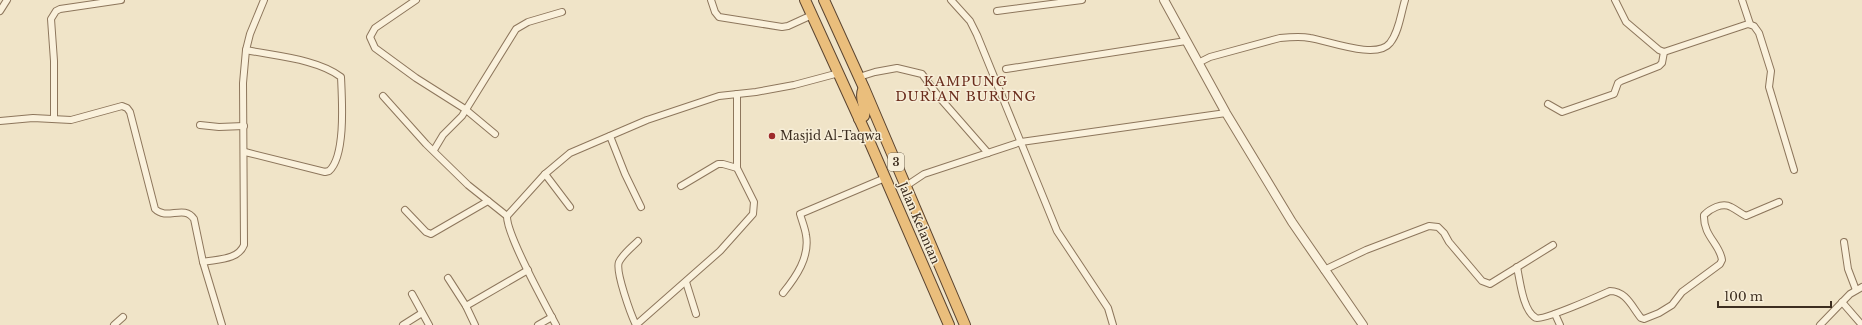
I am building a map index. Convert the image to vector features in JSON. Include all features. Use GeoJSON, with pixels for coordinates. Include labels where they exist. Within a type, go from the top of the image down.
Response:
{"type":"FeatureCollection","features":[{"type":"Feature","properties":{"kind":"highway","name":"Jalan Kelantan"},"geometry":{"type":"LineString","coordinates":[[805,0],[860,119],[948,325]]}},
{"type":"Feature","properties":{"kind":"highway","name":"Jalan Kelantan"},"geometry":{"type":"LineString","coordinates":[[824,0],[864,88],[966,325]]}},
{"type":"Feature","properties":{"kind":"highway"},"geometry":{"type":"LineString","coordinates":[[860,119],[865,113],[862,97],[864,88]]}},
{"type":"Feature","properties":{"kind":"street"},"geometry":{"type":"LineString","coordinates":[[0,11],[7,0]]}},
{"type":"Feature","properties":{"kind":"street"},"geometry":{"type":"LineString","coordinates":[[78,0],[90,3]]}},
{"type":"Feature","properties":{"kind":"street"},"geometry":{"type":"LineString","coordinates":[[54,119],[53,15],[60,9],[90,3],[121,0]]}},
{"type":"Feature","properties":{"kind":"street"},"geometry":{"type":"LineString","coordinates":[[203,262],[236,256],[242,251],[244,246],[245,152],[243,91],[246,50],[250,34],[264,0]]}},
{"type":"Feature","properties":{"kind":"street"},"geometry":{"type":"LineString","coordinates":[[416,0],[375,28],[370,37],[372,43],[375,48],[416,78],[465,109],[495,134]]}},
{"type":"Feature","properties":{"kind":"street"},"geometry":{"type":"LineString","coordinates":[[711,0],[715,12],[719,17],[782,27],[788,26],[812,15]]}},
{"type":"Feature","properties":{"kind":"street"},"geometry":{"type":"LineString","coordinates":[[951,0],[970,21],[977,35],[1057,231],[1108,308],[1113,325]]}},
{"type":"Feature","properties":{"kind":"street"},"geometry":{"type":"LineString","coordinates":[[997,11],[1082,0]]}},
{"type":"Feature","properties":{"kind":"street"},"geometry":{"type":"LineString","coordinates":[[1164,0],[1226,113],[1292,222],[1363,325]]}},
{"type":"Feature","properties":{"kind":"street"},"geometry":{"type":"LineString","coordinates":[[1198,63],[1210,57],[1280,38],[1290,37],[1309,38],[1369,51],[1379,50],[1389,45],[1394,36],[1405,0]]}},
{"type":"Feature","properties":{"kind":"street"},"geometry":{"type":"LineString","coordinates":[[1615,0],[1626,22],[1659,50],[1664,52],[1750,24]]}},
{"type":"Feature","properties":{"kind":"street"},"geometry":{"type":"LineString","coordinates":[[1742,0],[1750,24],[1754,26],[1758,33],[1771,71],[1769,88],[1794,170]]}},
{"type":"Feature","properties":{"kind":"street"},"geometry":{"type":"LineString","coordinates":[[434,150],[443,135],[458,121],[516,29],[528,22],[562,12]]}},
{"type":"Feature","properties":{"kind":"street"},"geometry":{"type":"LineString","coordinates":[[1006,69],[1186,41]]}},
{"type":"Feature","properties":{"kind":"street"},"geometry":{"type":"LineString","coordinates":[[245,152],[325,172],[329,171],[337,156],[342,126],[341,77],[315,64],[246,50]]}},
{"type":"Feature","properties":{"kind":"street"},"geometry":{"type":"LineString","coordinates":[[1548,104],[1562,112],[1614,94],[1618,83],[1621,81],[1659,66],[1662,63],[1664,52]]}},
{"type":"Feature","properties":{"kind":"street"},"geometry":{"type":"LineString","coordinates":[[859,77],[897,68],[922,74],[939,97],[988,153]]}},
{"type":"Feature","properties":{"kind":"street"},"geometry":{"type":"LineString","coordinates":[[507,216],[545,174],[570,153],[647,120],[719,96],[794,85],[839,73]]}},
{"type":"Feature","properties":{"kind":"street"},"geometry":{"type":"LineString","coordinates":[[638,241],[620,260],[618,268],[629,310],[636,325],[720,251],[753,214],[754,202],[737,168],[737,94]]}},
{"type":"Feature","properties":{"kind":"street"},"geometry":{"type":"LineString","coordinates":[[382,96],[468,185],[507,216],[508,226],[556,325]]}},
{"type":"Feature","properties":{"kind":"street"},"geometry":{"type":"LineString","coordinates":[[0,121],[33,118],[78,119],[117,107],[122,106],[127,108],[130,112],[138,139],[155,209],[162,214],[183,212],[191,215],[194,219],[203,262],[222,325]]}},
{"type":"Feature","properties":{"kind":"street"},"geometry":{"type":"LineString","coordinates":[[906,186],[924,174],[1021,142],[1226,113]]}},
{"type":"Feature","properties":{"kind":"street"},"geometry":{"type":"LineString","coordinates":[[200,125],[220,127],[244,126]]}},
{"type":"Feature","properties":{"kind":"street"},"geometry":{"type":"LineString","coordinates":[[610,136],[625,174],[641,208]]}},
{"type":"Feature","properties":{"kind":"street"},"geometry":{"type":"LineString","coordinates":[[681,186],[718,164],[737,168]]}},
{"type":"Feature","properties":{"kind":"street"},"geometry":{"type":"LineString","coordinates":[[545,174],[570,207]]}},
{"type":"Feature","properties":{"kind":"street"},"geometry":{"type":"LineString","coordinates":[[783,293],[795,278],[804,259],[807,236],[800,214],[885,178]]}},
{"type":"Feature","properties":{"kind":"street"},"geometry":{"type":"LineString","coordinates":[[405,210],[426,232],[431,234],[488,201]]}},
{"type":"Feature","properties":{"kind":"street"},"geometry":{"type":"LineString","coordinates":[[1517,267],[1523,297],[1528,310],[1535,318],[1540,319],[1555,314],[1610,290],[1618,291],[1624,295],[1641,318],[1644,319],[1672,306],[1682,292],[1720,264],[1722,254],[1708,234],[1704,222],[1704,216],[1710,209],[1721,206],[1730,206],[1746,216],[1779,202]]}},
{"type":"Feature","properties":{"kind":"street"},"geometry":{"type":"LineString","coordinates":[[1324,270],[1366,250],[1429,226],[1438,226],[1454,248],[1486,284],[1490,284],[1553,245]]}},
{"type":"Feature","properties":{"kind":"street"},"geometry":{"type":"LineString","coordinates":[[1820,325],[1842,302],[1859,289],[1848,269],[1844,242]]}},
{"type":"Feature","properties":{"kind":"street"},"geometry":{"type":"LineString","coordinates":[[466,306],[528,270]]}},
{"type":"Feature","properties":{"kind":"street"},"geometry":{"type":"LineString","coordinates":[[448,278],[466,306],[475,325]]}},
{"type":"Feature","properties":{"kind":"street"},"geometry":{"type":"LineString","coordinates":[[686,282],[696,314]]}},
{"type":"Feature","properties":{"kind":"street"},"geometry":{"type":"LineString","coordinates":[[412,294],[429,325]]}},
{"type":"Feature","properties":{"kind":"street"},"geometry":{"type":"LineString","coordinates":[[1842,302],[1862,325]]}},
{"type":"Feature","properties":{"kind":"street"},"geometry":{"type":"LineString","coordinates":[[403,325],[422,313]]}},
{"type":"Feature","properties":{"kind":"street"},"geometry":{"type":"LineString","coordinates":[[1555,314],[1560,325]]}},
{"type":"Feature","properties":{"kind":"street"},"geometry":{"type":"LineString","coordinates":[[114,325],[123,317]]}},
{"type":"Feature","properties":{"kind":"street"},"geometry":{"type":"LineString","coordinates":[[538,325],[552,317]]}},
{"type":"Feature","properties":{"kind":"place","name":"Masjid Al-Taqwa"},"geometry":{"type":"Point","coordinates":[772,136]}},
{"type":"Feature","properties":{"kind":"district","name":"KAMPUNG DURIAN BURUNG"},"geometry":{"type":"Point","coordinates":[966,88]}}]}
